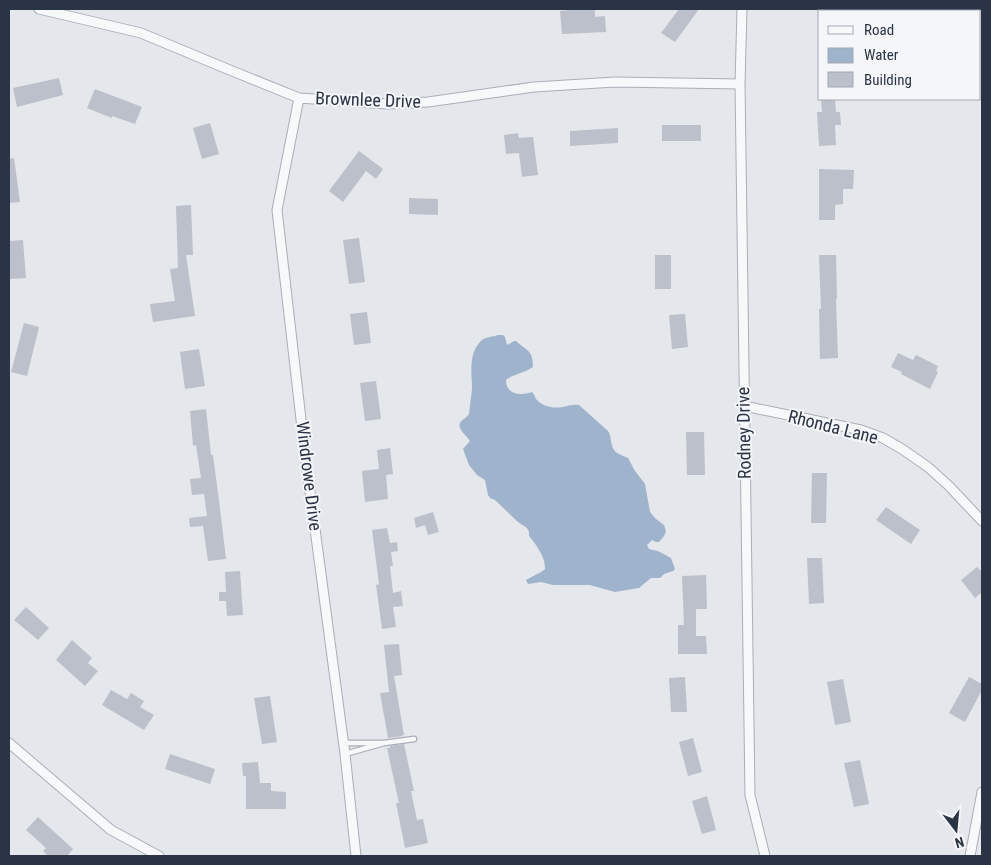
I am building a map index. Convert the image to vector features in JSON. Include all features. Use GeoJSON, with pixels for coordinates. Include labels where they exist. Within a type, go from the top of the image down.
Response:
{"type":"FeatureCollection","features":[{"type":"Feature","properties":{"kind":"street","name":"Brownlee Drive"},"geometry":{"type":"LineString","coordinates":[[39,9],[141,33],[299,98],[387,104],[428,102],[534,88],[615,82],[740,84]]}},
{"type":"Feature","properties":{"kind":"street","name":"Rodney Drive"},"geometry":{"type":"LineString","coordinates":[[742,9],[740,84],[750,795],[765,856]]}},
{"type":"Feature","properties":{"kind":"street","name":"Windrowe Drive"},"geometry":{"type":"LineString","coordinates":[[299,98],[277,210],[305,454],[345,754],[356,856]]}},
{"type":"Feature","properties":{"kind":"street","name":"Rhonda Lane"},"geometry":{"type":"LineString","coordinates":[[744,406],[860,430],[883,438],[928,467],[982,521]]}},
{"type":"Feature","properties":{"kind":"street"},"geometry":{"type":"LineString","coordinates":[[9,743],[111,830],[159,856]]}},
{"type":"Feature","properties":{"kind":"street"},"geometry":{"type":"LineString","coordinates":[[970,856],[982,792]]}},
{"type":"Feature","properties":{"kind":"lane"},"geometry":{"type":"LineString","coordinates":[[343,743],[384,743],[414,739]]}},
{"type":"Feature","properties":{"kind":"lane"},"geometry":{"type":"LineString","coordinates":[[345,754],[384,743]]}},
{"type":"Feature","properties":{"kind":"water"},"geometry":{"type":"Polygon","coordinates":[[[498,335],[505,337],[507,345],[516,341],[529,351],[532,357],[533,367],[506,380],[511,391],[519,394],[532,392],[538,401],[552,407],[559,408],[579,405],[608,431],[614,450],[628,458],[645,484],[650,512],[664,525],[666,532],[659,542],[652,540],[647,545],[649,549],[658,551],[671,558],[675,569],[673,571],[664,574],[660,578],[651,578],[639,588],[615,592],[590,585],[553,585],[541,582],[528,584],[526,580],[545,569],[542,555],[529,536],[527,528],[488,495],[485,480],[477,475],[469,465],[463,449],[470,441],[459,425],[469,414],[472,389],[472,359],[476,347],[482,340],[498,335]]]}},
{"type":"Feature","properties":{"kind":"building"},"geometry":{"type":"Polygon","coordinates":[[[595,9],[595,17],[605,16],[606,32],[562,34],[560,11],[595,9]]]}},
{"type":"Feature","properties":{"kind":"building"},"geometry":{"type":"Polygon","coordinates":[[[679,9],[699,9],[675,42],[661,33],[679,9]]]}},
{"type":"Feature","properties":{"kind":"building"},"geometry":{"type":"Polygon","coordinates":[[[59,78],[63,95],[17,107],[13,88],[59,78]]]}},
{"type":"Feature","properties":{"kind":"building"},"geometry":{"type":"Polygon","coordinates":[[[95,89],[142,107],[135,124],[112,116],[112,118],[87,108],[95,89]]]}},
{"type":"Feature","properties":{"kind":"building"},"geometry":{"type":"Polygon","coordinates":[[[821,100],[835,100],[836,112],[840,112],[841,125],[835,125],[836,145],[819,146],[817,112],[822,112],[821,100]]]}},
{"type":"Feature","properties":{"kind":"building"},"geometry":{"type":"Polygon","coordinates":[[[210,123],[219,154],[202,159],[193,128],[210,123]]]}},
{"type":"Feature","properties":{"kind":"building"},"geometry":{"type":"Polygon","coordinates":[[[662,125],[701,125],[701,141],[662,141],[662,125]]]}},
{"type":"Feature","properties":{"kind":"building"},"geometry":{"type":"Polygon","coordinates":[[[618,128],[618,143],[570,146],[570,131],[618,128]]]}},
{"type":"Feature","properties":{"kind":"building"},"geometry":{"type":"Polygon","coordinates":[[[518,133],[519,138],[533,137],[538,175],[522,177],[519,153],[506,154],[504,135],[518,133]]]}},
{"type":"Feature","properties":{"kind":"building"},"geometry":{"type":"Polygon","coordinates":[[[359,151],[383,169],[376,179],[366,171],[343,202],[329,191],[359,151]]]}},
{"type":"Feature","properties":{"kind":"building"},"geometry":{"type":"Polygon","coordinates":[[[14,158],[20,202],[9,203],[9,159],[14,158]]]}},
{"type":"Feature","properties":{"kind":"building"},"geometry":{"type":"Polygon","coordinates":[[[819,169],[854,170],[853,189],[843,189],[843,204],[835,205],[835,220],[819,220],[819,169]]]}},
{"type":"Feature","properties":{"kind":"building"},"geometry":{"type":"Polygon","coordinates":[[[409,198],[438,199],[438,215],[409,214],[409,198]]]}},
{"type":"Feature","properties":{"kind":"building"},"geometry":{"type":"Polygon","coordinates":[[[191,205],[193,255],[186,255],[195,316],[153,322],[150,304],[175,301],[170,269],[178,268],[176,206],[191,205]]]}},
{"type":"Feature","properties":{"kind":"building"},"geometry":{"type":"Polygon","coordinates":[[[359,238],[365,282],[349,284],[343,240],[359,238]]]}},
{"type":"Feature","properties":{"kind":"building"},"geometry":{"type":"Polygon","coordinates":[[[23,240],[26,278],[10,279],[9,241],[23,240]]]}},
{"type":"Feature","properties":{"kind":"building"},"geometry":{"type":"Polygon","coordinates":[[[655,255],[671,255],[671,289],[655,289],[655,255]]]}},
{"type":"Feature","properties":{"kind":"building"},"geometry":{"type":"Polygon","coordinates":[[[819,255],[836,255],[838,358],[820,359],[819,255]]]}},
{"type":"Feature","properties":{"kind":"building"},"geometry":{"type":"Polygon","coordinates":[[[367,312],[371,343],[354,345],[350,314],[367,312]]]}},
{"type":"Feature","properties":{"kind":"building"},"geometry":{"type":"Polygon","coordinates":[[[685,314],[688,347],[672,349],[669,315],[685,314]]]}},
{"type":"Feature","properties":{"kind":"building"},"geometry":{"type":"Polygon","coordinates":[[[24,323],[39,327],[27,376],[11,372],[24,323]]]}},
{"type":"Feature","properties":{"kind":"building"},"geometry":{"type":"Polygon","coordinates":[[[199,349],[205,386],[185,389],[180,352],[199,349]]]}},
{"type":"Feature","properties":{"kind":"building"},"geometry":{"type":"Polygon","coordinates":[[[898,353],[913,360],[916,355],[938,366],[936,371],[938,372],[930,389],[891,367],[898,353]]]}},
{"type":"Feature","properties":{"kind":"building"},"geometry":{"type":"Polygon","coordinates":[[[376,381],[381,419],[365,421],[360,383],[376,381]]]}},
{"type":"Feature","properties":{"kind":"building"},"geometry":{"type":"Polygon","coordinates":[[[206,409],[226,559],[208,561],[203,526],[190,527],[189,518],[207,516],[204,494],[192,495],[190,479],[201,478],[196,445],[193,446],[190,411],[206,409]]]}},
{"type":"Feature","properties":{"kind":"building"},"geometry":{"type":"Polygon","coordinates":[[[686,432],[704,432],[705,475],[687,475],[686,432]]]}},
{"type":"Feature","properties":{"kind":"building"},"geometry":{"type":"Polygon","coordinates":[[[390,448],[393,474],[386,475],[388,499],[365,502],[362,471],[379,469],[377,450],[390,448]]]}},
{"type":"Feature","properties":{"kind":"building"},"geometry":{"type":"Polygon","coordinates":[[[812,473],[827,473],[826,523],[811,523],[812,473]]]}},
{"type":"Feature","properties":{"kind":"building"},"geometry":{"type":"Polygon","coordinates":[[[886,507],[920,530],[911,544],[876,520],[886,507]]]}},
{"type":"Feature","properties":{"kind":"building"},"geometry":{"type":"Polygon","coordinates":[[[433,512],[439,532],[428,535],[425,525],[416,528],[414,518],[433,512]]]}},
{"type":"Feature","properties":{"kind":"building"},"geometry":{"type":"Polygon","coordinates":[[[387,528],[390,543],[397,542],[398,551],[391,552],[393,566],[390,566],[393,593],[401,591],[403,606],[393,607],[396,627],[382,629],[376,585],[379,584],[372,530],[387,528]]]}},
{"type":"Feature","properties":{"kind":"building"},"geometry":{"type":"Polygon","coordinates":[[[807,558],[822,558],[824,603],[809,604],[807,558]]]}},
{"type":"Feature","properties":{"kind":"building"},"geometry":{"type":"Polygon","coordinates":[[[977,567],[982,572],[982,592],[975,598],[961,580],[977,567]]]}},
{"type":"Feature","properties":{"kind":"building"},"geometry":{"type":"Polygon","coordinates":[[[240,571],[243,615],[227,616],[226,601],[219,601],[219,592],[226,592],[225,572],[240,571]]]}},
{"type":"Feature","properties":{"kind":"building"},"geometry":{"type":"Polygon","coordinates":[[[706,575],[707,609],[696,609],[696,636],[706,636],[707,654],[678,654],[678,625],[684,625],[682,576],[706,575]]]}},
{"type":"Feature","properties":{"kind":"building"},"geometry":{"type":"Polygon","coordinates":[[[26,607],[49,628],[38,640],[14,620],[26,607]]]}},
{"type":"Feature","properties":{"kind":"building"},"geometry":{"type":"Polygon","coordinates":[[[72,640],[92,658],[88,663],[98,671],[85,686],[56,660],[72,640]]]}},
{"type":"Feature","properties":{"kind":"building"},"geometry":{"type":"Polygon","coordinates":[[[399,644],[402,675],[394,676],[404,735],[388,738],[380,693],[389,692],[384,645],[399,644]]]}},
{"type":"Feature","properties":{"kind":"building"},"geometry":{"type":"Polygon","coordinates":[[[685,677],[687,712],[671,712],[669,678],[685,677]]]}},
{"type":"Feature","properties":{"kind":"building"},"geometry":{"type":"Polygon","coordinates":[[[969,677],[982,684],[982,690],[965,722],[949,713],[969,677]]]}},
{"type":"Feature","properties":{"kind":"building"},"geometry":{"type":"Polygon","coordinates":[[[843,679],[851,722],[835,725],[827,682],[843,679]]]}},
{"type":"Feature","properties":{"kind":"building"},"geometry":{"type":"Polygon","coordinates":[[[111,690],[127,699],[131,693],[144,701],[140,707],[154,715],[144,730],[102,705],[111,690]]]}},
{"type":"Feature","properties":{"kind":"building"},"geometry":{"type":"Polygon","coordinates":[[[270,696],[277,742],[262,744],[254,698],[270,696]]]}},
{"type":"Feature","properties":{"kind":"building"},"geometry":{"type":"Polygon","coordinates":[[[693,738],[702,772],[688,776],[679,742],[693,738]]]}},
{"type":"Feature","properties":{"kind":"building"},"geometry":{"type":"Polygon","coordinates":[[[404,744],[414,791],[411,791],[417,820],[423,819],[428,843],[405,848],[396,803],[399,803],[387,748],[404,744]]]}},
{"type":"Feature","properties":{"kind":"building"},"geometry":{"type":"Polygon","coordinates":[[[170,754],[215,769],[210,784],[165,769],[170,754]]]}},
{"type":"Feature","properties":{"kind":"building"},"geometry":{"type":"Polygon","coordinates":[[[860,760],[869,804],[854,807],[844,763],[860,760]]]}},
{"type":"Feature","properties":{"kind":"building"},"geometry":{"type":"Polygon","coordinates":[[[258,762],[260,783],[271,783],[271,791],[286,792],[286,809],[246,809],[246,776],[243,776],[242,763],[258,762]]]}},
{"type":"Feature","properties":{"kind":"building"},"geometry":{"type":"Polygon","coordinates":[[[707,796],[716,830],[702,834],[692,801],[707,796]]]}},
{"type":"Feature","properties":{"kind":"building"},"geometry":{"type":"Polygon","coordinates":[[[38,817],[73,849],[67,856],[48,856],[43,851],[46,848],[26,830],[38,817]]]}}]}
